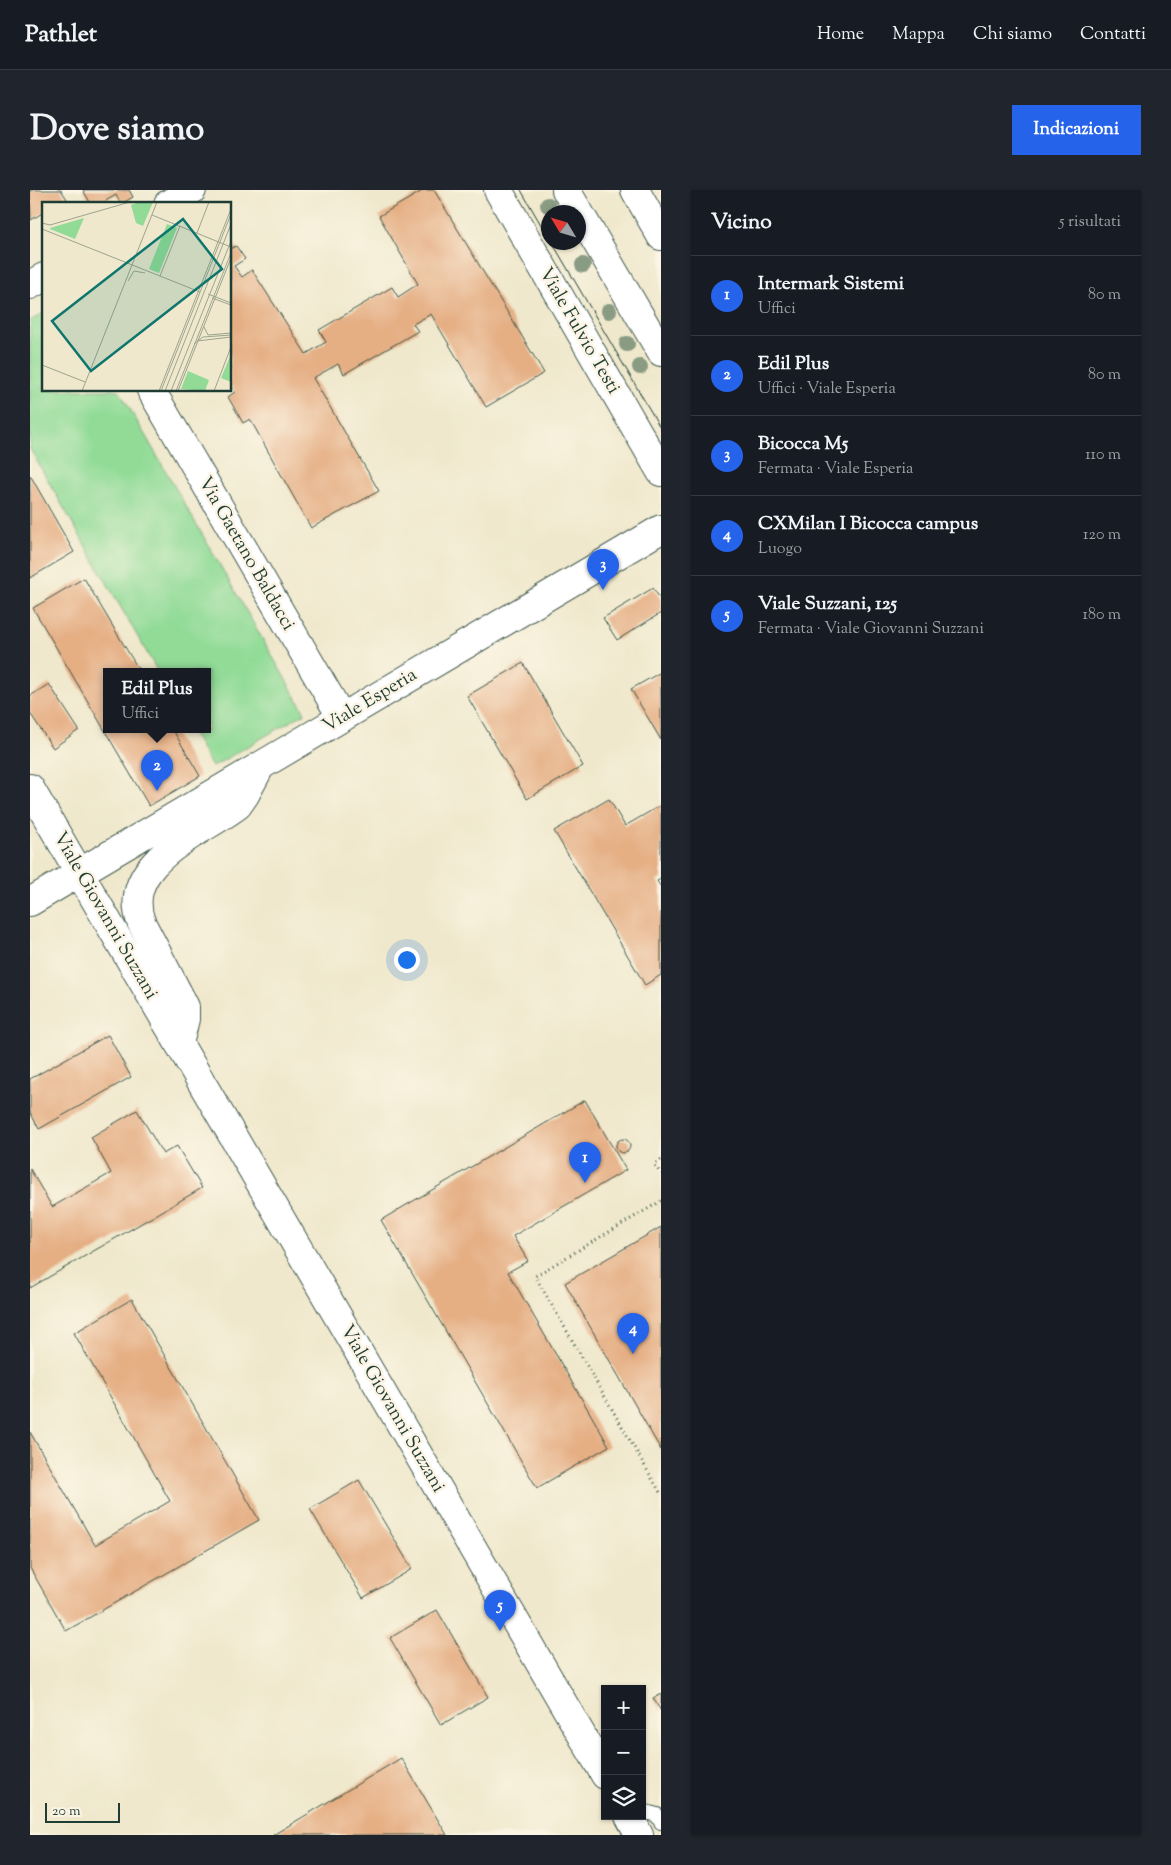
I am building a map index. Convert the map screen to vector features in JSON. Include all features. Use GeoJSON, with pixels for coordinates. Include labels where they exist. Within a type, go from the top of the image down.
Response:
{"type":"FeatureCollection","features":[{"type":"Feature","properties":{"kind":"street"},"geometry":{"type":"LineString","coordinates":[[171,202],[192,190]]}},
{"type":"Feature","properties":{"kind":"street","name":"Viale Fulvio Testi"},"geometry":{"type":"LineString","coordinates":[[498,190],[661,472]]}},
{"type":"Feature","properties":{"kind":"street"},"geometry":{"type":"LineString","coordinates":[[566,190],[661,352]]}},
{"type":"Feature","properties":{"kind":"street"},"geometry":{"type":"LineString","coordinates":[[634,190],[661,236]]}},
{"type":"Feature","properties":{"kind":"street"},"geometry":{"type":"LineString","coordinates":[[30,285],[42,278]]}},
{"type":"Feature","properties":{"kind":"street","name":"Via Gaetano Baldacci"},"geometry":{"type":"LineString","coordinates":[[152,391],[342,718]]}},
{"type":"Feature","properties":{"kind":"street","name":"Viale Esperia"},"geometry":{"type":"LineString","coordinates":[[30,902],[661,528]]}},
{"type":"Feature","properties":{"kind":"street","name":"Viale Giovanni Suzzani"},"geometry":{"type":"LineString","coordinates":[[179,1044],[185,1019],[185,1007],[141,922],[137,909],[140,885],[147,873],[165,854],[238,805],[261,765]]}},
{"type":"Feature","properties":{"kind":"street","name":"Viale Giovanni Suzzani"},"geometry":{"type":"LineString","coordinates":[[30,788],[601,1768]]}},
{"type":"Feature","properties":{"kind":"street"},"geometry":{"type":"LineString","coordinates":[[631,1820],[640,1835]]}},
{"type":"Feature","properties":{"kind":"lane"},"geometry":{"type":"LineString","coordinates":[[646,1812],[657,1815],[661,1822]]}},
{"type":"Feature","properties":{"kind":"path"},"geometry":{"type":"LineString","coordinates":[[661,1160],[654,1164],[661,1174]]}},
{"type":"Feature","properties":{"kind":"path"},"geometry":{"type":"LineString","coordinates":[[661,1201],[535,1276],[661,1494]]}},
{"type":"Feature","properties":{"kind":"green space"},"geometry":{"type":"Polygon","coordinates":[[[42,314],[42,391],[120,391],[305,713],[212,767],[193,733],[211,733],[211,668],[156,668],[30,449],[30,321],[42,314]]]}},
{"type":"Feature","properties":{"kind":"building"},"geometry":{"type":"Polygon","coordinates":[[[30,190],[61,190],[67,199],[62,202],[42,202],[42,213],[31,220],[30,190]]]}},
{"type":"Feature","properties":{"kind":"building"},"geometry":{"type":"Polygon","coordinates":[[[83,190],[129,190],[133,197],[124,202],[120,202],[116,195],[104,202],[90,202],[83,190]]]}},
{"type":"Feature","properties":{"kind":"building"},"geometry":{"type":"Polygon","coordinates":[[[424,190],[434,190],[544,373],[486,407],[431,314],[413,324],[418,331],[344,374],[338,364],[313,378],[379,491],[311,528],[250,419],[243,423],[228,397],[235,392],[231,386],[231,248],[236,246],[245,259],[234,266],[242,277],[252,270],[306,354],[326,342],[319,330],[392,287],[398,297],[418,284],[379,216],[424,190]]]}},
{"type":"Feature","properties":{"kind":"building"},"geometry":{"type":"Polygon","coordinates":[[[30,475],[74,552],[30,578],[30,475]]]}},
{"type":"Feature","properties":{"kind":"building"},"geometry":{"type":"Polygon","coordinates":[[[84,578],[138,668],[103,668],[103,727],[33,608],[84,578]]]}},
{"type":"Feature","properties":{"kind":"building"},"geometry":{"type":"Polygon","coordinates":[[[653,588],[661,600],[661,613],[617,640],[603,618],[653,588]]]}},
{"type":"Feature","properties":{"kind":"building"},"geometry":{"type":"Polygon","coordinates":[[[523,663],[583,766],[527,799],[467,696],[523,663]]]}},
{"type":"Feature","properties":{"kind":"building"},"geometry":{"type":"Polygon","coordinates":[[[661,672],[661,740],[631,689],[661,672]]]}},
{"type":"Feature","properties":{"kind":"building"},"geometry":{"type":"Polygon","coordinates":[[[49,684],[79,730],[53,748],[30,713],[30,696],[49,684]]]}},
{"type":"Feature","properties":{"kind":"building"},"geometry":{"type":"Polygon","coordinates":[[[106,733],[175,733],[200,776],[149,806],[106,733]]]}},
{"type":"Feature","properties":{"kind":"building"},"geometry":{"type":"Polygon","coordinates":[[[609,799],[625,826],[661,805],[661,879],[657,881],[661,887],[661,975],[645,985],[554,831],[609,799]]]}},
{"type":"Feature","properties":{"kind":"building"},"geometry":{"type":"Polygon","coordinates":[[[108,1035],[131,1077],[39,1129],[30,1112],[30,1079],[108,1035]]]}},
{"type":"Feature","properties":{"kind":"building"},"geometry":{"type":"Polygon","coordinates":[[[585,1100],[626,1170],[513,1236],[528,1261],[508,1272],[609,1446],[537,1488],[381,1220],[585,1100]]]}},
{"type":"Feature","properties":{"kind":"building"},"geometry":{"type":"Polygon","coordinates":[[[137,1110],[163,1154],[177,1146],[202,1188],[30,1288],[30,1169],[52,1207],[111,1173],[91,1137],[137,1110]]]}},
{"type":"Feature","properties":{"kind":"building"},"geometry":{"type":"Polygon","coordinates":[[[620,1139],[626,1139],[630,1146],[626,1153],[620,1153],[616,1149],[616,1143],[620,1139]]]}},
{"type":"Feature","properties":{"kind":"building"},"geometry":{"type":"Polygon","coordinates":[[[661,1227],[661,1450],[565,1283],[661,1227]]]}},
{"type":"Feature","properties":{"kind":"building"},"geometry":{"type":"Polygon","coordinates":[[[132,1299],[259,1520],[66,1631],[30,1568],[30,1432],[95,1545],[170,1501],[74,1333],[132,1299]]]}},
{"type":"Feature","properties":{"kind":"building"},"geometry":{"type":"Polygon","coordinates":[[[359,1480],[412,1569],[363,1598],[310,1509],[359,1480]]]}},
{"type":"Feature","properties":{"kind":"building"},"geometry":{"type":"Polygon","coordinates":[[[437,1610],[488,1697],[441,1725],[390,1638],[437,1610]]]}},
{"type":"Feature","properties":{"kind":"building"},"geometry":{"type":"Polygon","coordinates":[[[661,1694],[661,1711],[653,1698],[661,1694]]]}},
{"type":"Feature","properties":{"kind":"building"},"geometry":{"type":"Polygon","coordinates":[[[401,1758],[447,1835],[273,1835],[401,1758]]]}},
{"type":"Feature","properties":{"kind":"tram line"},"geometry":{"type":"LineString","coordinates":[[521,190],[541,225]]}},
{"type":"Feature","properties":{"kind":"tram line"},"geometry":{"type":"LineString","coordinates":[[557,250],[661,429]]}},
{"type":"Feature","properties":{"kind":"place","name":"Bicocca M5"},"geometry":{"type":"Point","coordinates":[603,590]}},
{"type":"Feature","properties":{"kind":"place","name":"Edil Plus"},"geometry":{"type":"Point","coordinates":[157,791]}},
{"type":"Feature","properties":{"kind":"place","name":"Intermark Sistemi"},"geometry":{"type":"Point","coordinates":[585,1183]}},
{"type":"Feature","properties":{"kind":"place","name":"CXMilan I Bicocca campus"},"geometry":{"type":"Point","coordinates":[633,1354]}},
{"type":"Feature","properties":{"kind":"place","name":"Viale Suzzani, 125"},"geometry":{"type":"Point","coordinates":[500,1631]}}]}
